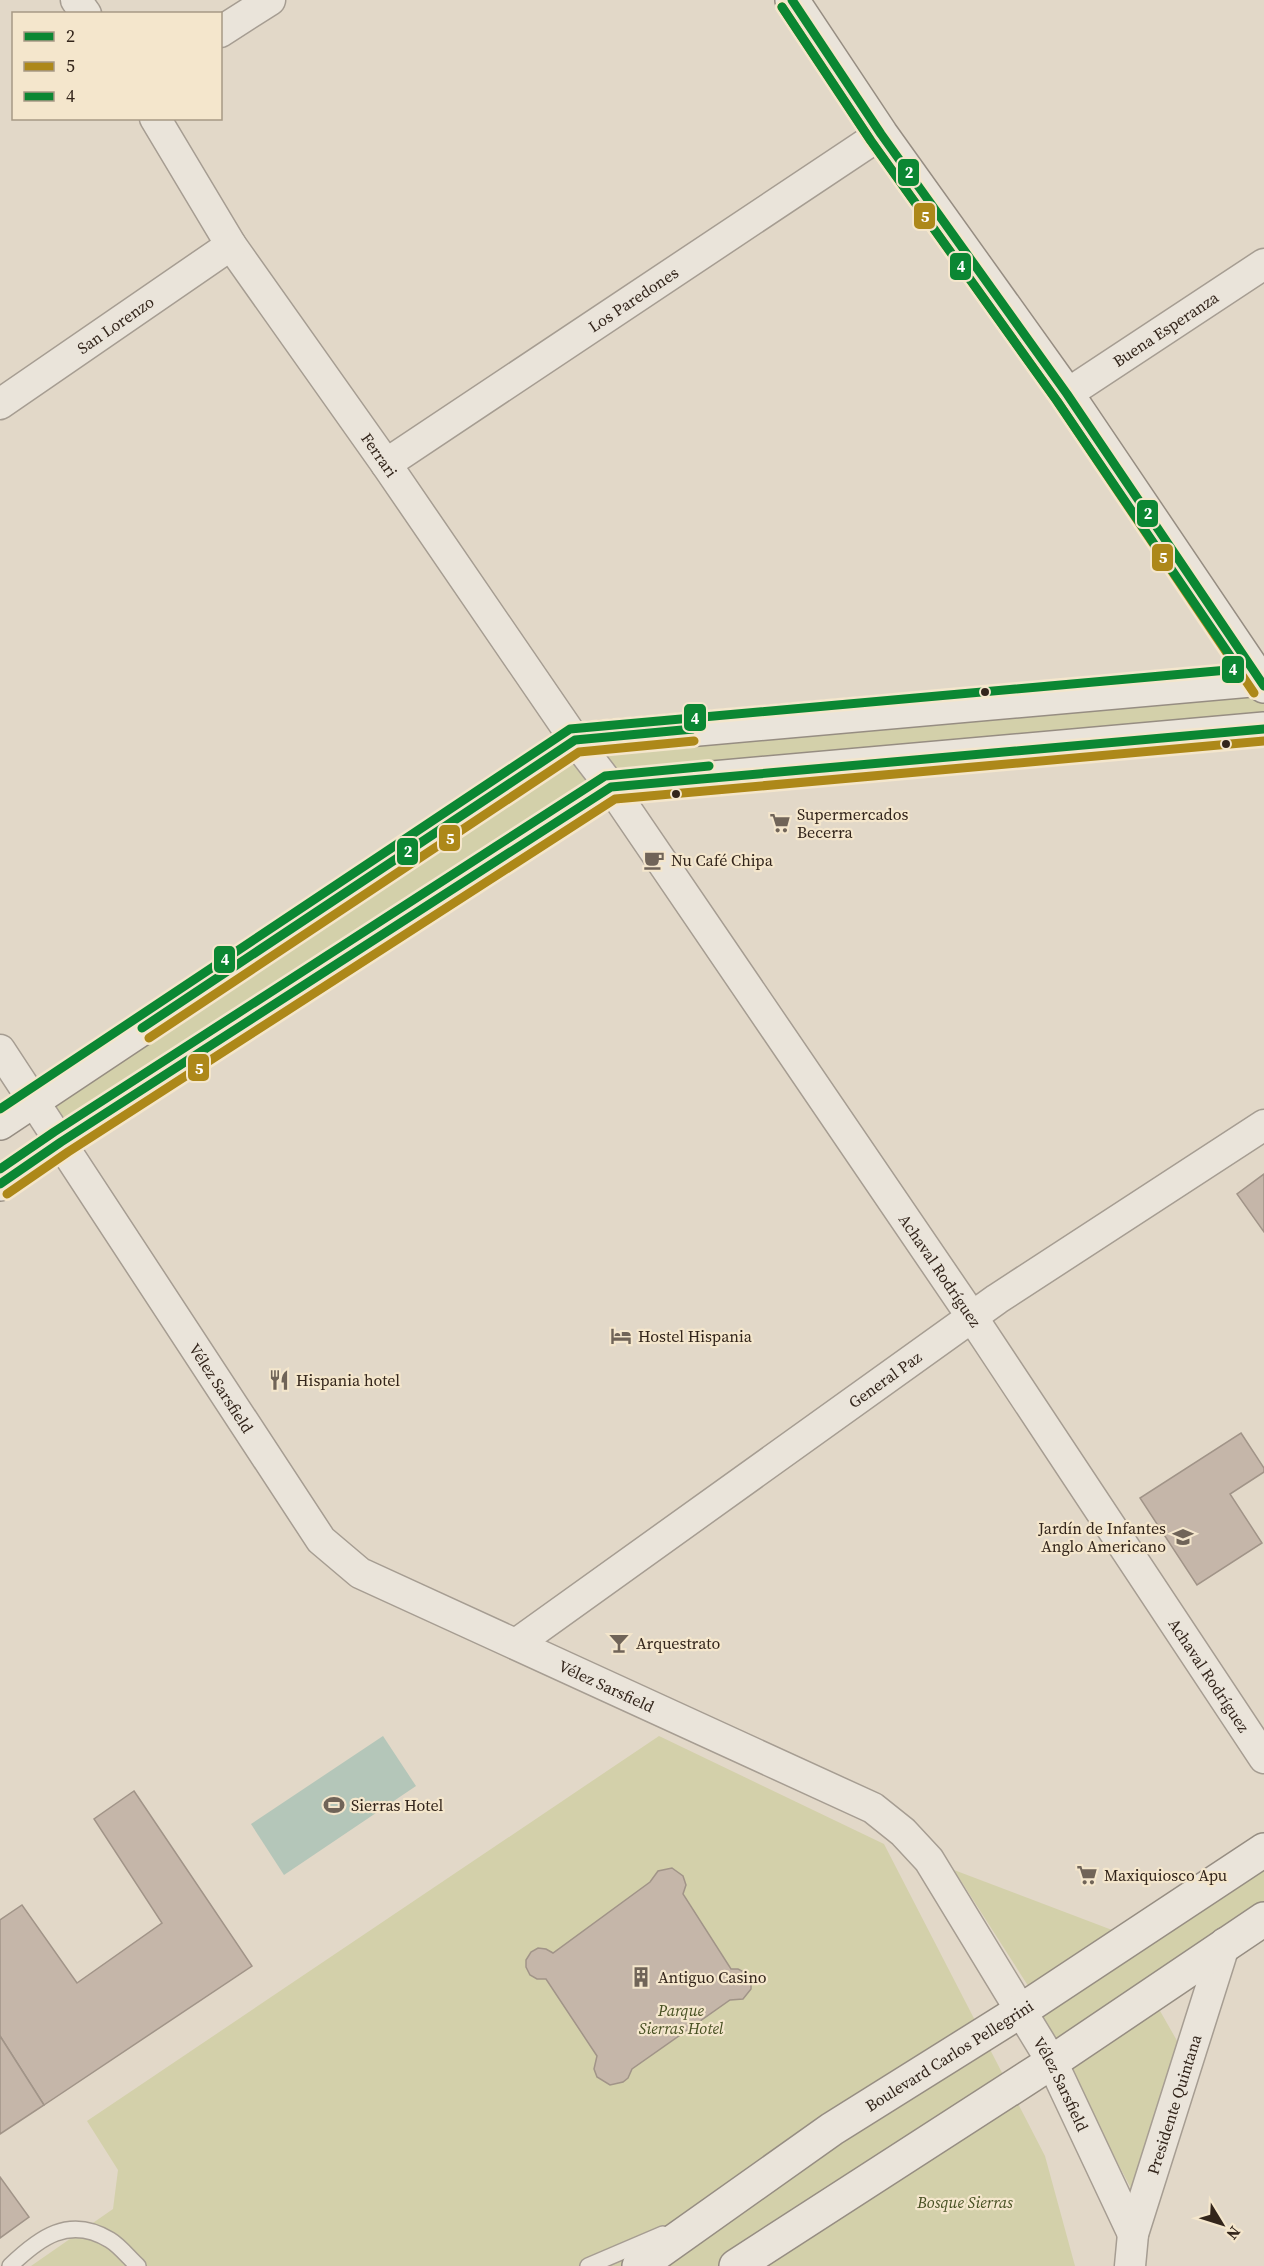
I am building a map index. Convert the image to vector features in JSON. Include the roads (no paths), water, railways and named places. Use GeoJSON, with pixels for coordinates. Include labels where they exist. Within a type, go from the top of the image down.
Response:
{"type":"FeatureCollection","features":[{"type":"Feature","properties":{"kind":"street"},"geometry":{"type":"LineString","coordinates":[[222,31],[270,0]]}},
{"type":"Feature","properties":{"kind":"street"},"geometry":{"type":"LineString","coordinates":[[0,1123],[575,740],[1263,681],[1067,394],[880,134],[792,0]]}},
{"type":"Feature","properties":{"kind":"street","name":"Ferrari"},"geometry":{"type":"LineString","coordinates":[[156,120],[231,245],[386,464],[575,740],[611,787]]}},
{"type":"Feature","properties":{"kind":"street","name":"Los Paredones"},"geometry":{"type":"LineString","coordinates":[[386,464],[880,134]]}},
{"type":"Feature","properties":{"kind":"street","name":"San Lorenzo"},"geometry":{"type":"LineString","coordinates":[[0,404],[231,245]]}},
{"type":"Feature","properties":{"kind":"street","name":"Buena Esperanza"},"geometry":{"type":"LineString","coordinates":[[1067,394],[1264,264]]}},
{"type":"Feature","properties":{"kind":"street"},"geometry":{"type":"LineString","coordinates":[[0,1184],[61,1142],[611,787],[1264,729]]}},
{"type":"Feature","properties":{"kind":"street","name":"Achaval Rodríguez"},"geometry":{"type":"LineString","coordinates":[[611,787],[972,1317],[1264,1758]]}},
{"type":"Feature","properties":{"kind":"street","name":"Vélez Sarsfield"},"geometry":{"type":"LineString","coordinates":[[0,1050],[321,1540],[360,1573],[873,1808],[903,1832],[929,1860],[1052,2062],[1133,2234]]}},
{"type":"Feature","properties":{"kind":"street","name":"General Paz"},"geometry":{"type":"LineString","coordinates":[[516,1644],[997,1299],[1264,1125]]}},
{"type":"Feature","properties":{"kind":"street","name":"Boulevard Carlos Pellegrini"},"geometry":{"type":"LineString","coordinates":[[639,2266],[832,2129],[1022,2010],[1264,1850]]}},
{"type":"Feature","properties":{"kind":"street"},"geometry":{"type":"LineString","coordinates":[[736,2266],[1052,2062],[1264,1919]]}},
{"type":"Feature","properties":{"kind":"street","name":"Presidente Quintana"},"geometry":{"type":"LineString","coordinates":[[1130,2266],[1133,2234],[1226,1943]]}},
{"type":"Feature","properties":{"kind":"lane"},"geometry":{"type":"LineString","coordinates":[[588,2266],[710,2214]]}},
{"type":"Feature","properties":{"kind":"lane"},"geometry":{"type":"LineString","coordinates":[[10,2266],[33,2244],[61,2231],[87,2229],[111,2241],[138,2266]]}},
{"type":"Feature","properties":{"kind":"place","name":"Supermercados Becerra"},"geometry":{"type":"Point","coordinates":[780,823]}},
{"type":"Feature","properties":{"kind":"place","name":"Nu Café Chipa"},"geometry":{"type":"Point","coordinates":[654,860]}},
{"type":"Feature","properties":{"kind":"place","name":"Hostel Hispania"},"geometry":{"type":"Point","coordinates":[621,1336]}},
{"type":"Feature","properties":{"kind":"place","name":"Hispania hotel"},"geometry":{"type":"Point","coordinates":[279,1380]}},
{"type":"Feature","properties":{"kind":"place","name":"Jardín de Infantes Anglo Americano"},"geometry":{"type":"Point","coordinates":[1183,1537]}},
{"type":"Feature","properties":{"kind":"place","name":"Arquestrato"},"geometry":{"type":"Point","coordinates":[619,1643]}},
{"type":"Feature","properties":{"kind":"place","name":"Sierras Hotel"},"geometry":{"type":"Point","coordinates":[334,1805]}},
{"type":"Feature","properties":{"kind":"place","name":"Maxiquiosco Apu"},"geometry":{"type":"Point","coordinates":[1087,1875]}},
{"type":"Feature","properties":{"kind":"place","name":"Antiguo Casino"},"geometry":{"type":"Point","coordinates":[641,1977]}},
{"type":"Feature","properties":{"kind":"park label","name":"Parque Sierras Hotel"},"geometry":{"type":"Point","coordinates":[681,2019]}},
{"type":"Feature","properties":{"kind":"park label","name":"Bosque Sierras"},"geometry":{"type":"Point","coordinates":[965,2202]}}]}
